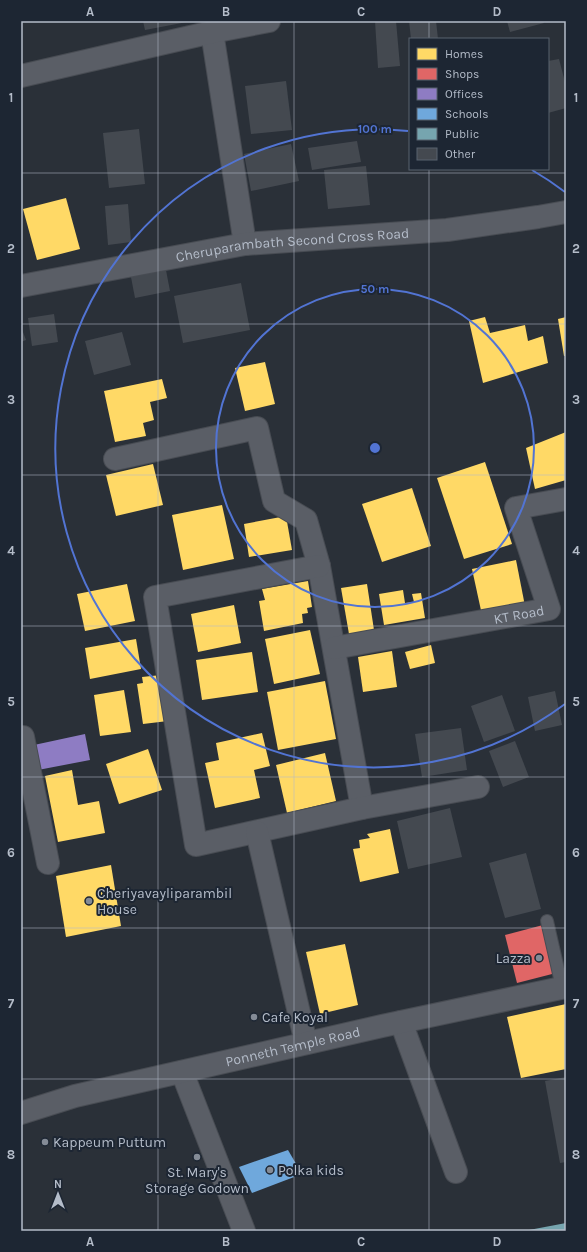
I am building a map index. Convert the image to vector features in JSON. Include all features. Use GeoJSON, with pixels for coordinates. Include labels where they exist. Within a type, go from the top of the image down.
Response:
{"type":"FeatureCollection","features":[{"type":"Feature","properties":{"kind":"street"},"geometry":{"type":"LineString","coordinates":[[21,76],[212,32],[269,21]]}},
{"type":"Feature","properties":{"kind":"street"},"geometry":{"type":"LineString","coordinates":[[212,32],[245,244]]}},
{"type":"Feature","properties":{"kind":"street","name":"Cheruparambath Second Cross Road"},"geometry":{"type":"LineString","coordinates":[[21,286],[245,244],[447,230],[566,212]]}},
{"type":"Feature","properties":{"kind":"street"},"geometry":{"type":"LineString","coordinates":[[115,459],[257,428],[274,500],[306,520],[319,566],[362,808]]}},
{"type":"Feature","properties":{"kind":"street","name":"KT Road"},"geometry":{"type":"LineString","coordinates":[[334,648],[549,610],[516,508],[566,499]]}},
{"type":"Feature","properties":{"kind":"street"},"geometry":{"type":"LineString","coordinates":[[319,566],[155,597],[196,845],[362,808],[478,787]]}},
{"type":"Feature","properties":{"kind":"street"},"geometry":{"type":"LineString","coordinates":[[21,738],[23,738],[48,863]]}},
{"type":"Feature","properties":{"kind":"street"},"geometry":{"type":"LineString","coordinates":[[257,832],[306,1043]]}},
{"type":"Feature","properties":{"kind":"street","name":"Ponneth Temple Road"},"geometry":{"type":"LineString","coordinates":[[21,1113],[75,1096],[306,1043],[564,987]]}},
{"type":"Feature","properties":{"kind":"street"},"geometry":{"type":"LineString","coordinates":[[401,1022],[456,1172]]}},
{"type":"Feature","properties":{"kind":"street"},"geometry":{"type":"LineString","coordinates":[[182,1072],[244,1231]]}},
{"type":"Feature","properties":{"kind":"lane"},"geometry":{"type":"LineString","coordinates":[[547,921],[564,987]]}},
{"type":"Feature","properties":{"kind":"building: Homes"},"geometry":{"type":"Polygon","coordinates":[[[66,198],[80,249],[37,260],[23,209],[66,198]]]}},
{"type":"Feature","properties":{"kind":"building: Homes"},"geometry":{"type":"Polygon","coordinates":[[[485,317],[490,333],[525,325],[528,341],[543,336],[548,363],[483,383],[469,321],[485,317]]]}},
{"type":"Feature","properties":{"kind":"building: Homes"},"geometry":{"type":"Polygon","coordinates":[[[566,317],[566,356],[564,356],[558,319],[566,317]]]}},
{"type":"Feature","properties":{"kind":"building: Homes"},"geometry":{"type":"Polygon","coordinates":[[[265,362],[275,404],[245,411],[235,368],[265,362]]]}},
{"type":"Feature","properties":{"kind":"building: Homes"},"geometry":{"type":"Polygon","coordinates":[[[162,379],[167,398],[150,402],[154,420],[143,423],[146,436],[115,442],[104,391],[162,379]]]}},
{"type":"Feature","properties":{"kind":"building: Homes"},"geometry":{"type":"Polygon","coordinates":[[[566,432],[566,480],[535,489],[526,448],[566,432]]]}},
{"type":"Feature","properties":{"kind":"building: Homes"},"geometry":{"type":"Polygon","coordinates":[[[485,462],[512,544],[464,559],[437,478],[485,462]]]}},
{"type":"Feature","properties":{"kind":"building: Homes"},"geometry":{"type":"Polygon","coordinates":[[[153,464],[163,505],[116,516],[106,475],[153,464]]]}},
{"type":"Feature","properties":{"kind":"building: Homes"},"geometry":{"type":"Polygon","coordinates":[[[412,488],[431,546],[382,562],[362,504],[412,488]]]}},
{"type":"Feature","properties":{"kind":"building: Homes"},"geometry":{"type":"Polygon","coordinates":[[[222,505],[234,559],[183,570],[172,515],[222,505]]]}},
{"type":"Feature","properties":{"kind":"building: Homes"},"geometry":{"type":"Polygon","coordinates":[[[286,516],[292,550],[249,557],[244,524],[286,516]]]}},
{"type":"Feature","properties":{"kind":"building: Homes"},"geometry":{"type":"Polygon","coordinates":[[[516,560],[525,606],[482,615],[472,569],[516,560]]]}},
{"type":"Feature","properties":{"kind":"building: Homes"},"geometry":{"type":"Polygon","coordinates":[[[308,581],[312,607],[307,608],[308,613],[302,614],[303,623],[264,631],[259,601],[265,600],[262,589],[308,581]]]}},
{"type":"Feature","properties":{"kind":"building: Homes"},"geometry":{"type":"Polygon","coordinates":[[[127,584],[135,621],[85,631],[77,594],[127,584]]]}},
{"type":"Feature","properties":{"kind":"building: Homes"},"geometry":{"type":"Polygon","coordinates":[[[367,584],[374,630],[349,634],[341,588],[367,584]]]}},
{"type":"Feature","properties":{"kind":"building: Homes"},"geometry":{"type":"Polygon","coordinates":[[[403,590],[405,603],[414,602],[412,594],[421,593],[425,618],[384,625],[379,594],[403,590]]]}},
{"type":"Feature","properties":{"kind":"building: Homes"},"geometry":{"type":"Polygon","coordinates":[[[234,605],[241,643],[198,652],[191,614],[234,605]]]}},
{"type":"Feature","properties":{"kind":"building: Homes"},"geometry":{"type":"Polygon","coordinates":[[[310,630],[320,674],[274,684],[265,639],[310,630]]]}},
{"type":"Feature","properties":{"kind":"building: Homes"},"geometry":{"type":"Polygon","coordinates":[[[136,639],[141,669],[90,679],[85,648],[136,639]]]}},
{"type":"Feature","properties":{"kind":"building: Homes"},"geometry":{"type":"Polygon","coordinates":[[[431,645],[435,663],[410,669],[405,652],[431,645]]]}},
{"type":"Feature","properties":{"kind":"building: Homes"},"geometry":{"type":"Polygon","coordinates":[[[392,651],[397,687],[363,692],[358,657],[392,651]]]}},
{"type":"Feature","properties":{"kind":"building: Homes"},"geometry":{"type":"Polygon","coordinates":[[[252,652],[258,692],[202,700],[196,660],[252,652]]]}},
{"type":"Feature","properties":{"kind":"building: Homes"},"geometry":{"type":"Polygon","coordinates":[[[161,675],[168,721],[143,724],[137,684],[143,683],[142,677],[161,675]]]}},
{"type":"Feature","properties":{"kind":"building: Homes"},"geometry":{"type":"Polygon","coordinates":[[[325,681],[336,739],[278,750],[267,692],[325,681]]]}},
{"type":"Feature","properties":{"kind":"building: Homes"},"geometry":{"type":"Polygon","coordinates":[[[124,690],[131,732],[100,736],[94,695],[124,690]]]}},
{"type":"Feature","properties":{"kind":"building: Homes"},"geometry":{"type":"Polygon","coordinates":[[[262,733],[270,766],[254,770],[260,798],[215,808],[205,763],[219,760],[216,743],[262,733]]]}},
{"type":"Feature","properties":{"kind":"building: Homes"},"geometry":{"type":"Polygon","coordinates":[[[148,749],[162,790],[119,804],[106,764],[148,749]]]}},
{"type":"Feature","properties":{"kind":"building: Homes"},"geometry":{"type":"Polygon","coordinates":[[[325,753],[336,801],[287,813],[276,765],[325,753]]]}},
{"type":"Feature","properties":{"kind":"building: Homes"},"geometry":{"type":"Polygon","coordinates":[[[72,770],[78,805],[99,801],[105,833],[58,842],[45,776],[72,770]]]}},
{"type":"Feature","properties":{"kind":"building: Homes"},"geometry":{"type":"Polygon","coordinates":[[[390,829],[399,873],[360,882],[353,849],[360,848],[359,840],[370,838],[367,834],[390,829]]]}},
{"type":"Feature","properties":{"kind":"building: Homes","name":"Cheriyavayliparambil House"},"geometry":{"type":"Polygon","coordinates":[[[111,865],[121,926],[66,937],[56,876],[111,865]]]}},
{"type":"Feature","properties":{"kind":"building: Homes"},"geometry":{"type":"Polygon","coordinates":[[[345,944],[358,1005],[320,1014],[306,952],[345,944]]]}},
{"type":"Feature","properties":{"kind":"building: Homes"},"geometry":{"type":"Polygon","coordinates":[[[566,1004],[566,1069],[521,1078],[507,1017],[566,1004]]]}},
{"type":"Feature","properties":{"kind":"building: Shops"},"geometry":{"type":"Polygon","coordinates":[[[543,925],[556,973],[517,983],[505,935],[543,925]]]}},
{"type":"Feature","properties":{"kind":"building: Offices"},"geometry":{"type":"Polygon","coordinates":[[[85,734],[90,760],[38,770],[34,745],[85,734]]]}},
{"type":"Feature","properties":{"kind":"building: Schools","name":"Polka kids"},"geometry":{"type":"Polygon","coordinates":[[[288,1150],[302,1174],[252,1193],[239,1167],[288,1150]]]}},
{"type":"Feature","properties":{"kind":"building: Public"},"geometry":{"type":"Polygon","coordinates":[[[566,1223],[566,1231],[529,1231],[529,1230],[566,1223]]]}},
{"type":"Feature","properties":{"kind":"building: Other"},"geometry":{"type":"Polygon","coordinates":[[[143,21],[187,21],[187,22],[145,30],[143,21]]]}},
{"type":"Feature","properties":{"kind":"building: Other"},"geometry":{"type":"Polygon","coordinates":[[[375,21],[396,21],[400,66],[378,68],[375,21]]]}},
{"type":"Feature","properties":{"kind":"building: Other"},"geometry":{"type":"Polygon","coordinates":[[[409,21],[436,21],[438,38],[411,38],[409,21]]]}},
{"type":"Feature","properties":{"kind":"building: Other"},"geometry":{"type":"Polygon","coordinates":[[[507,21],[543,21],[544,23],[510,32],[507,21]]]}},
{"type":"Feature","properties":{"kind":"building: Other"},"geometry":{"type":"Polygon","coordinates":[[[559,59],[566,86],[566,108],[549,113],[549,61],[559,59]]]}},
{"type":"Feature","properties":{"kind":"building: Other"},"geometry":{"type":"Polygon","coordinates":[[[286,81],[292,130],[251,134],[245,86],[286,81]]]}},
{"type":"Feature","properties":{"kind":"building: Other"},"geometry":{"type":"Polygon","coordinates":[[[139,129],[145,184],[109,188],[103,133],[139,129]]]}},
{"type":"Feature","properties":{"kind":"building: Other"},"geometry":{"type":"Polygon","coordinates":[[[357,141],[361,162],[312,170],[308,148],[357,141]]]}},
{"type":"Feature","properties":{"kind":"building: Other"},"geometry":{"type":"Polygon","coordinates":[[[291,144],[299,181],[251,191],[244,154],[291,144]]]}},
{"type":"Feature","properties":{"kind":"building: Other"},"geometry":{"type":"Polygon","coordinates":[[[366,166],[370,205],[328,209],[324,170],[366,166]]]}},
{"type":"Feature","properties":{"kind":"building: Other"},"geometry":{"type":"Polygon","coordinates":[[[128,204],[131,242],[108,245],[105,206],[128,204]]]}},
{"type":"Feature","properties":{"kind":"building: Other"},"geometry":{"type":"Polygon","coordinates":[[[165,265],[170,291],[135,298],[130,272],[165,265]]]}},
{"type":"Feature","properties":{"kind":"building: Other"},"geometry":{"type":"Polygon","coordinates":[[[241,283],[250,330],[183,343],[174,296],[241,283]]]}},
{"type":"Feature","properties":{"kind":"building: Other"},"geometry":{"type":"Polygon","coordinates":[[[54,314],[58,342],[32,346],[28,318],[54,314]]]}},
{"type":"Feature","properties":{"kind":"building: Other"},"geometry":{"type":"Polygon","coordinates":[[[21,327],[26,340],[21,342],[21,327]]]}},
{"type":"Feature","properties":{"kind":"building: Other"},"geometry":{"type":"Polygon","coordinates":[[[122,332],[131,365],[94,375],[85,341],[122,332]]]}},
{"type":"Feature","properties":{"kind":"building: Other"},"geometry":{"type":"Polygon","coordinates":[[[555,691],[562,725],[535,731],[528,697],[555,691]]]}},
{"type":"Feature","properties":{"kind":"building: Other"},"geometry":{"type":"Polygon","coordinates":[[[502,695],[515,731],[484,742],[471,706],[502,695]]]}},
{"type":"Feature","properties":{"kind":"building: Other"},"geometry":{"type":"Polygon","coordinates":[[[461,728],[467,770],[422,777],[415,734],[461,728]]]}},
{"type":"Feature","properties":{"kind":"building: Other"},"geometry":{"type":"Polygon","coordinates":[[[515,741],[529,777],[503,787],[489,751],[515,741]]]}},
{"type":"Feature","properties":{"kind":"building: Other"},"geometry":{"type":"Polygon","coordinates":[[[450,808],[462,857],[408,869],[397,821],[450,808]]]}},
{"type":"Feature","properties":{"kind":"building: Other"},"geometry":{"type":"Polygon","coordinates":[[[526,853],[541,909],[505,918],[489,863],[526,853]]]}},
{"type":"Feature","properties":{"kind":"building: Other"},"geometry":{"type":"Polygon","coordinates":[[[566,1077],[566,1162],[560,1163],[545,1081],[566,1077]]]}},
{"type":"Feature","properties":{"kind":"place","name":"Cheriyavayliparambil House"},"geometry":{"type":"Point","coordinates":[89,901]}},
{"type":"Feature","properties":{"kind":"place","name":"Lazza"},"geometry":{"type":"Point","coordinates":[539,958]}},
{"type":"Feature","properties":{"kind":"place","name":"Cafe Koyal"},"geometry":{"type":"Point","coordinates":[254,1017]}},
{"type":"Feature","properties":{"kind":"place","name":"Kappeum Puttum"},"geometry":{"type":"Point","coordinates":[45,1142]}},
{"type":"Feature","properties":{"kind":"place","name":"St. Mary's Storage Godown"},"geometry":{"type":"Point","coordinates":[197,1157]}},
{"type":"Feature","properties":{"kind":"place","name":"Polka kids"},"geometry":{"type":"Point","coordinates":[270,1170]}}]}
